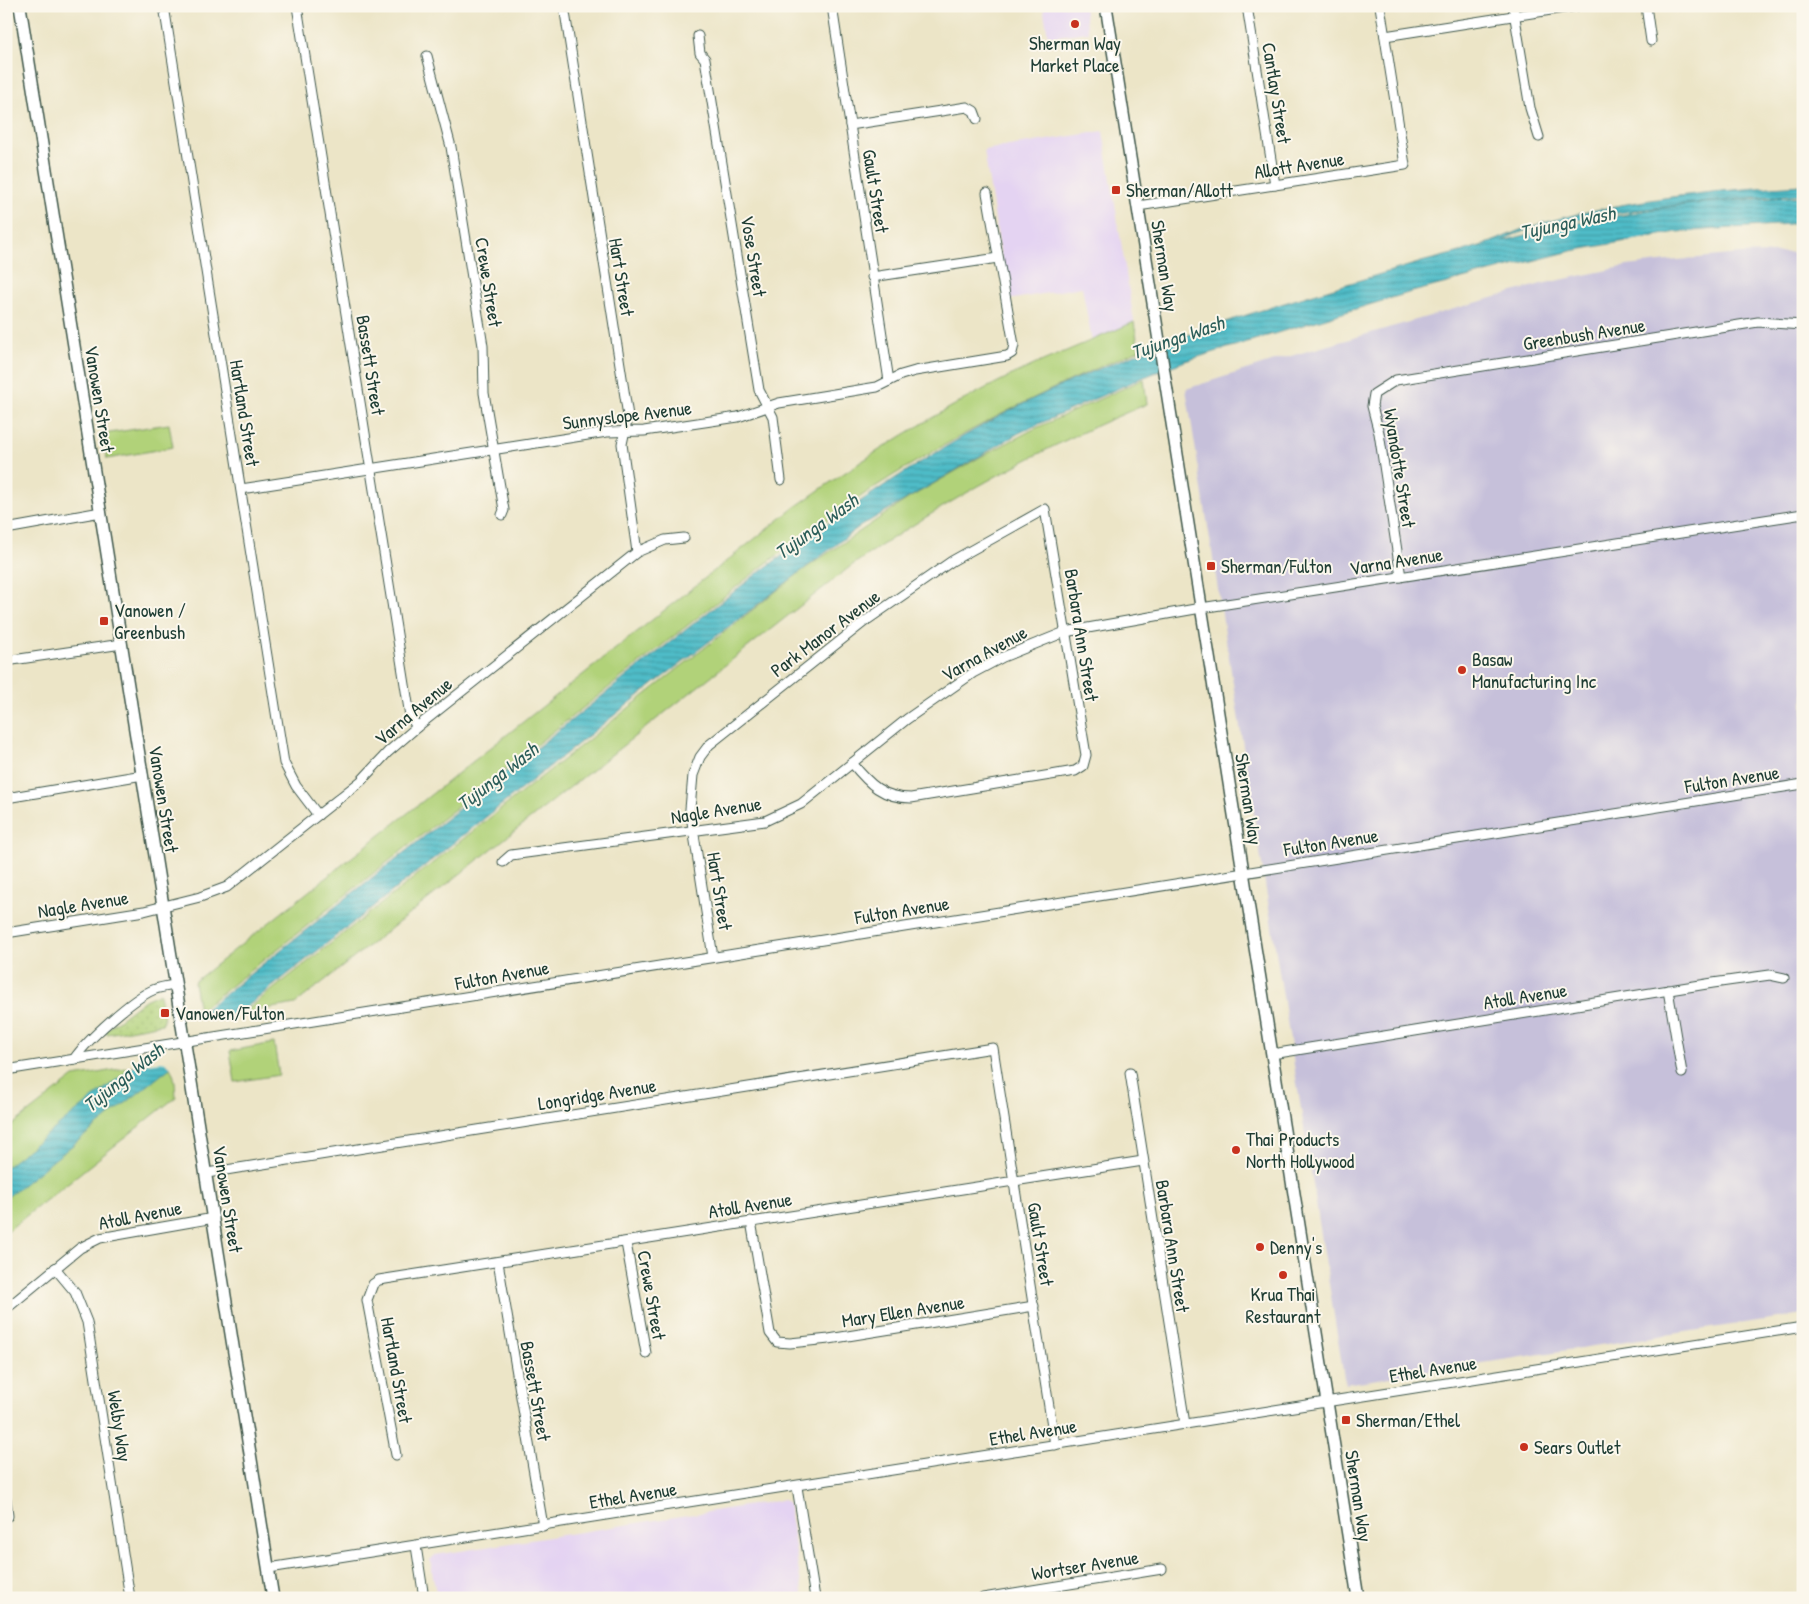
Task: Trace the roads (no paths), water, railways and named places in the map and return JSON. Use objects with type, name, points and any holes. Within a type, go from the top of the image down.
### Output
[{"type":"main road","name":"Vanowen Street","points":[[20,6],[274,1598]]},
{"type":"main road","name":"Sherman Way","points":[[1106,6],[1358,1598]]},
{"type":"street","name":"Hartland Street","points":[[164,6],[284,763],[296,786],[318,815]]},
{"type":"street","name":"Bassett Street","points":[[297,6],[410,716],[416,726]]},
{"type":"street","name":"Hart Street","points":[[564,6],[628,416],[622,444],[637,552]]},
{"type":"street","name":"Gault Street","points":[[832,6],[889,381]]},
{"type":"street","name":"Cantlay Street","points":[[1248,6],[1275,185]]},
{"type":"street","points":[[1380,6],[1385,36],[1514,11],[1577,6]]},
{"type":"street","points":[[1646,6],[1651,41]]},
{"type":"street","points":[[1514,11],[1530,108],[1539,137]]},
{"type":"street","name":"Vose Street","points":[[698,36],[700,53],[705,59],[759,390],[773,417],[781,480]]},
{"type":"street","name":"Allott Avenue","points":[[1138,206],[1405,165],[1385,36]]},
{"type":"street","name":"Crewe Street","points":[[427,56],[451,147],[483,346],[484,393],[504,510],[502,515]]},
{"type":"street","points":[[850,125],[971,108],[977,119]]},
{"type":"street","points":[[872,277],[998,258],[987,193]]},
{"type":"street","name":"Sunnyslope Avenue","points":[[241,489],[607,432],[644,431],[738,417],[768,406],[873,388],[915,372],[1007,356],[1012,354],[1014,345],[998,258]]},
{"type":"street","name":"Greenbush Avenue","points":[[1374,394],[1396,380],[1758,322],[1803,325]]},
{"type":"street","name":"Wyandotte Street","points":[[1374,394],[1372,406],[1379,434],[1401,577]]},
{"type":"street","name":"Barbara Ann Street","points":[[852,763],[873,787],[887,795],[898,798],[911,798],[1075,771],[1083,766],[1086,755],[1045,509]]},
{"type":"street","name":"Park Manor Avenue","points":[[694,831],[690,789],[700,758],[709,745],[864,622],[952,561],[1045,509]]},
{"type":"street","points":[[6,528],[101,512]]},
{"type":"street","name":"Varna Avenue","points":[[852,763],[907,719],[972,674],[1003,657],[1066,632],[1201,608],[1803,514]]},
{"type":"street","name":"Varna Avenue","points":[[164,906],[200,897],[227,887],[361,781],[416,726],[637,552],[665,540],[684,538]]},
{"type":"street","points":[[6,661],[122,644]]},
{"type":"street","name":"Nagle Avenue","points":[[503,862],[511,855],[765,821],[801,804],[852,763]]},
{"type":"street","points":[[6,798],[143,776]]},
{"type":"street","name":"Fulton Avenue","points":[[6,1070],[215,1036],[380,1012],[1243,872],[1803,784]]},
{"type":"street","name":"Hart Street","points":[[694,831],[713,957]]},
{"type":"street","name":"Nagle Avenue","points":[[6,933],[164,906]]},
{"type":"street","name":"Atoll Avenue","points":[[1272,1054],[1668,990],[1770,975],[1784,978]]},
{"type":"street","points":[[74,1059],[94,1036],[145,995],[157,989],[176,985]]},
{"type":"street","points":[[1668,990],[1682,1073]]},
{"type":"street","name":"Gault Street","points":[[992,1048],[1055,1445]]},
{"type":"street","name":"Longridge Avenue","points":[[207,1173],[992,1048]]},
{"type":"street","name":"Barbara Ann Street","points":[[1130,1073],[1185,1424]]},
{"type":"street","name":"Atoll Avenue","points":[[368,1291],[373,1284],[380,1280],[1143,1161]]},
{"type":"street","name":"Atoll Avenue","points":[[6,1309],[80,1248],[100,1238],[214,1218]]},
{"type":"street","name":"Mary Ellen Avenue","points":[[751,1221],[770,1333],[776,1342],[790,1344],[829,1339],[1034,1306]]},
{"type":"street","name":"Crewe Street","points":[[626,1243],[646,1353]]},
{"type":"street","name":"Bassett Street","points":[[498,1262],[542,1526]]},
{"type":"street","name":"Welby Way","points":[[55,1268],[75,1292],[87,1322],[130,1596]]},
{"type":"street","name":"Hartland Street","points":[[368,1291],[368,1305],[396,1455]]},
{"type":"street","name":"Ethel Avenue","points":[[269,1568],[797,1487],[1803,1327]]},
{"type":"street","points":[[797,1487],[815,1598]]},
{"type":"street","points":[[6,1499],[7,1517]]},
{"type":"street","points":[[416,1546],[424,1598]]},
{"type":"street","name":"Wortser Avenue","points":[[983,1598],[1162,1569]]},
{"type":"street","points":[[120,1598],[130,1596]]},
{"type":"water","name":"Tujunga Wash","points":[[1803,185],[1803,194],[1716,201],[1658,207],[1526,230],[1502,241],[1562,226],[1660,208],[1711,202],[1803,196],[1803,223],[1677,232],[1571,251],[1408,293],[1185,361],[1139,379],[1019,433],[859,527],[655,683],[6,1198],[6,1167],[755,575],[893,480],[1002,415],[1086,375],[1181,337],[1327,290],[1478,247],[1527,228],[1599,209],[1633,203],[1701,193]]},
{"type":"place","name":"Sherman Way Market Place","points":[[1075,24]]},
{"type":"place","name":"Sherman/Allott","points":[[1116,190]]},
{"type":"place","name":"Sherman/Fulton","points":[[1211,566]]},
{"type":"place","name":"Vanowen / Greenbush","points":[[104,621]]},
{"type":"place","name":"Basaw Manufacturing Inc","points":[[1462,670]]},
{"type":"place","name":"Vanowen/Fulton","points":[[165,1013]]},
{"type":"place","name":"Thai Products North Hollywood","points":[[1236,1150]]},
{"type":"place","name":"Denny's","points":[[1260,1247]]},
{"type":"place","name":"Krua Thai Restaurant","points":[[1283,1275]]},
{"type":"place","name":"Sherman/Ethel","points":[[1346,1420]]},
{"type":"place","name":"Sears Outlet","points":[[1524,1447]]}]
